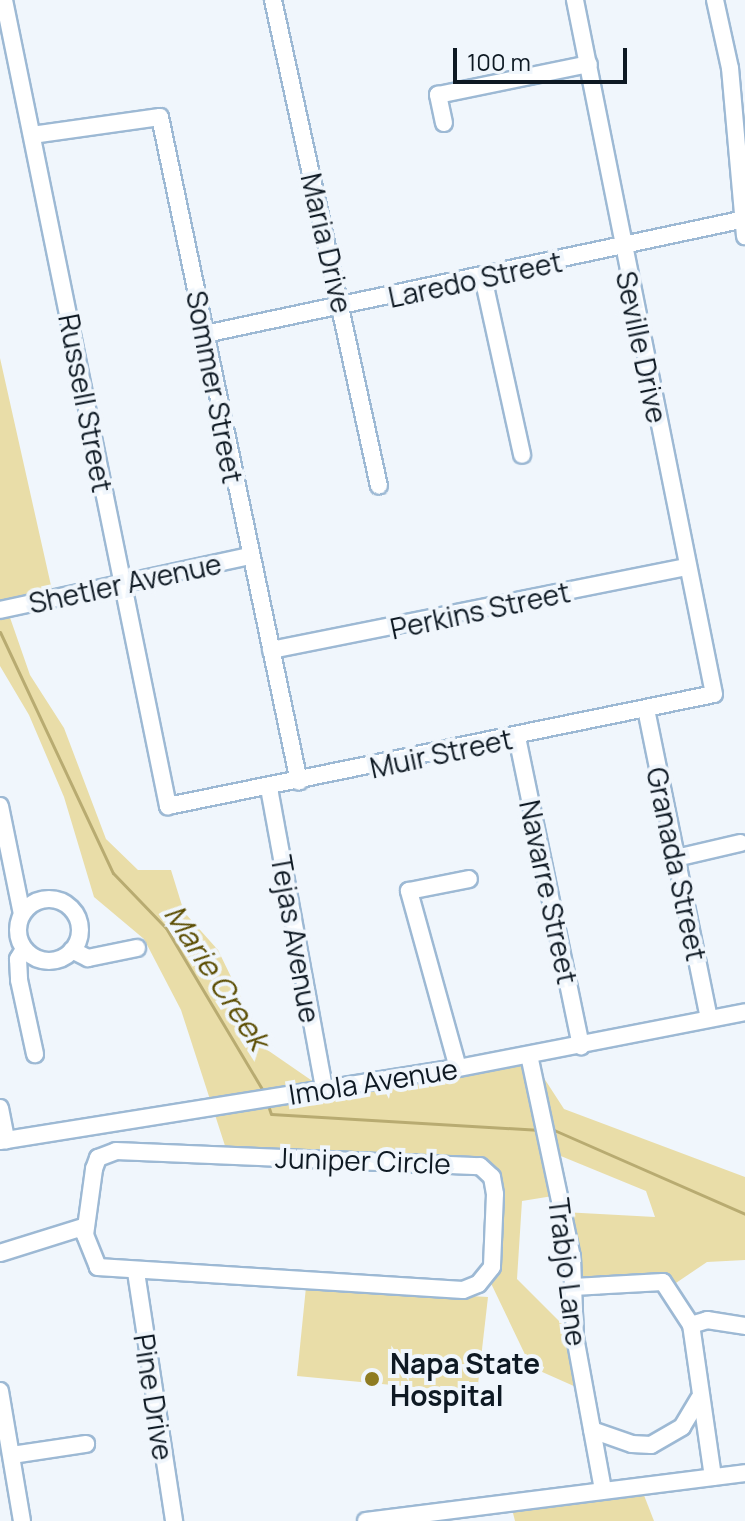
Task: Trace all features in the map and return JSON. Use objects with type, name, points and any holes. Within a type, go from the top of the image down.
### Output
[{"type":"street","name":"Russell Street","points":[[4,0],[168,806]]},
{"type":"street","name":"Maria Drive","points":[[273,0],[379,486]]},
{"type":"street","name":"Seville Drive","points":[[575,0],[621,247],[714,694]]},
{"type":"street","points":[[715,0],[737,66],[744,225]]},
{"type":"street","points":[[444,123],[438,95],[589,64]]},
{"type":"street","name":"Sommer Street","points":[[32,135],[160,117],[249,556],[299,782]]},
{"type":"street","name":"Laredo Street","points":[[205,334],[342,308],[621,247],[744,225]]},
{"type":"street","points":[[483,277],[522,455]]},
{"type":"street","name":"Shetler Avenue","points":[[0,610],[249,556]]},
{"type":"street","name":"Perkins Street","points":[[271,650],[688,567]]},
{"type":"street","name":"Muir Street","points":[[168,806],[299,782],[714,694]]},
{"type":"street","name":"Granada Street","points":[[646,709],[709,1019]]},
{"type":"street","name":"Navarre Street","points":[[517,737],[581,1046]]},
{"type":"street","name":"Tejas Avenue","points":[[269,788],[324,1089]]},
{"type":"street","points":[[0,806],[21,906],[18,934],[24,949],[44,961],[72,950],[80,932],[67,905],[38,901],[21,906]]},
{"type":"street","points":[[676,858],[740,843]]},
{"type":"street","points":[[458,1068],[409,891],[469,879]]},
{"type":"street","points":[[72,950],[88,958],[137,948]]},
{"type":"street","points":[[24,949],[18,959],[19,980],[35,1054]]},
{"type":"street","name":"Imola Avenue","points":[[3,1140],[458,1068],[745,1012]]},
{"type":"street","name":"Trabjo Lane","points":[[529,1055],[569,1242],[575,1337],[603,1490]]},
{"type":"street","points":[[0,1108],[3,1140]]},
{"type":"street","name":"Juniper Circle","points":[[116,1151],[460,1164],[480,1166],[492,1177],[492,1267],[478,1284],[463,1290],[136,1272],[98,1267],[86,1226],[98,1158],[116,1151]]},
{"type":"street","points":[[0,1253],[86,1226]]},
{"type":"street","name":"Pine Drive","points":[[136,1272],[174,1521]]},
{"type":"street","points":[[573,1287],[663,1282],[691,1325],[699,1399],[713,1477]]},
{"type":"street","points":[[691,1325],[707,1320],[745,1326]]},
{"type":"street","points":[[0,1391],[22,1521]]},
{"type":"street","points":[[592,1430],[632,1444],[651,1445],[682,1427],[699,1399]]},
{"type":"street","points":[[12,1455],[86,1444]]},
{"type":"street","points":[[366,1521],[745,1473]]},
{"type":"shaded area","points":[[0,358],[54,599],[7,609],[30,675],[64,728],[106,839],[138,870],[171,870],[184,912],[218,950],[266,1049],[324,1089],[529,1055],[564,1109],[745,1177],[745,1260],[707,1262],[670,1287],[573,1287],[563,1212],[655,1217],[646,1191],[551,1152],[559,1195],[522,1201],[517,1279],[575,1337],[585,1391],[531,1367],[487,1275],[495,1194],[480,1166],[228,1155],[181,1010],[144,939],[94,897],[64,797],[29,715],[0,666]]},
{"type":"shaded area","points":[[306,1287],[488,1297],[477,1393],[297,1376]]},
{"type":"shaded area","points":[[640,1485],[654,1521],[515,1521],[510,1501]]},
{"type":"waterway","name":"Marie Creek","points":[[0,632],[113,873],[166,928],[265,1094]]},
{"type":"waterway","name":"Marie Creek","points":[[268,1105],[271,1114],[537,1130]]},
{"type":"waterway","name":"Marie Creek","points":[[554,1130],[745,1214]]},
{"type":"place","name":"Napa State Hospital","points":[[372,1379]]}]
